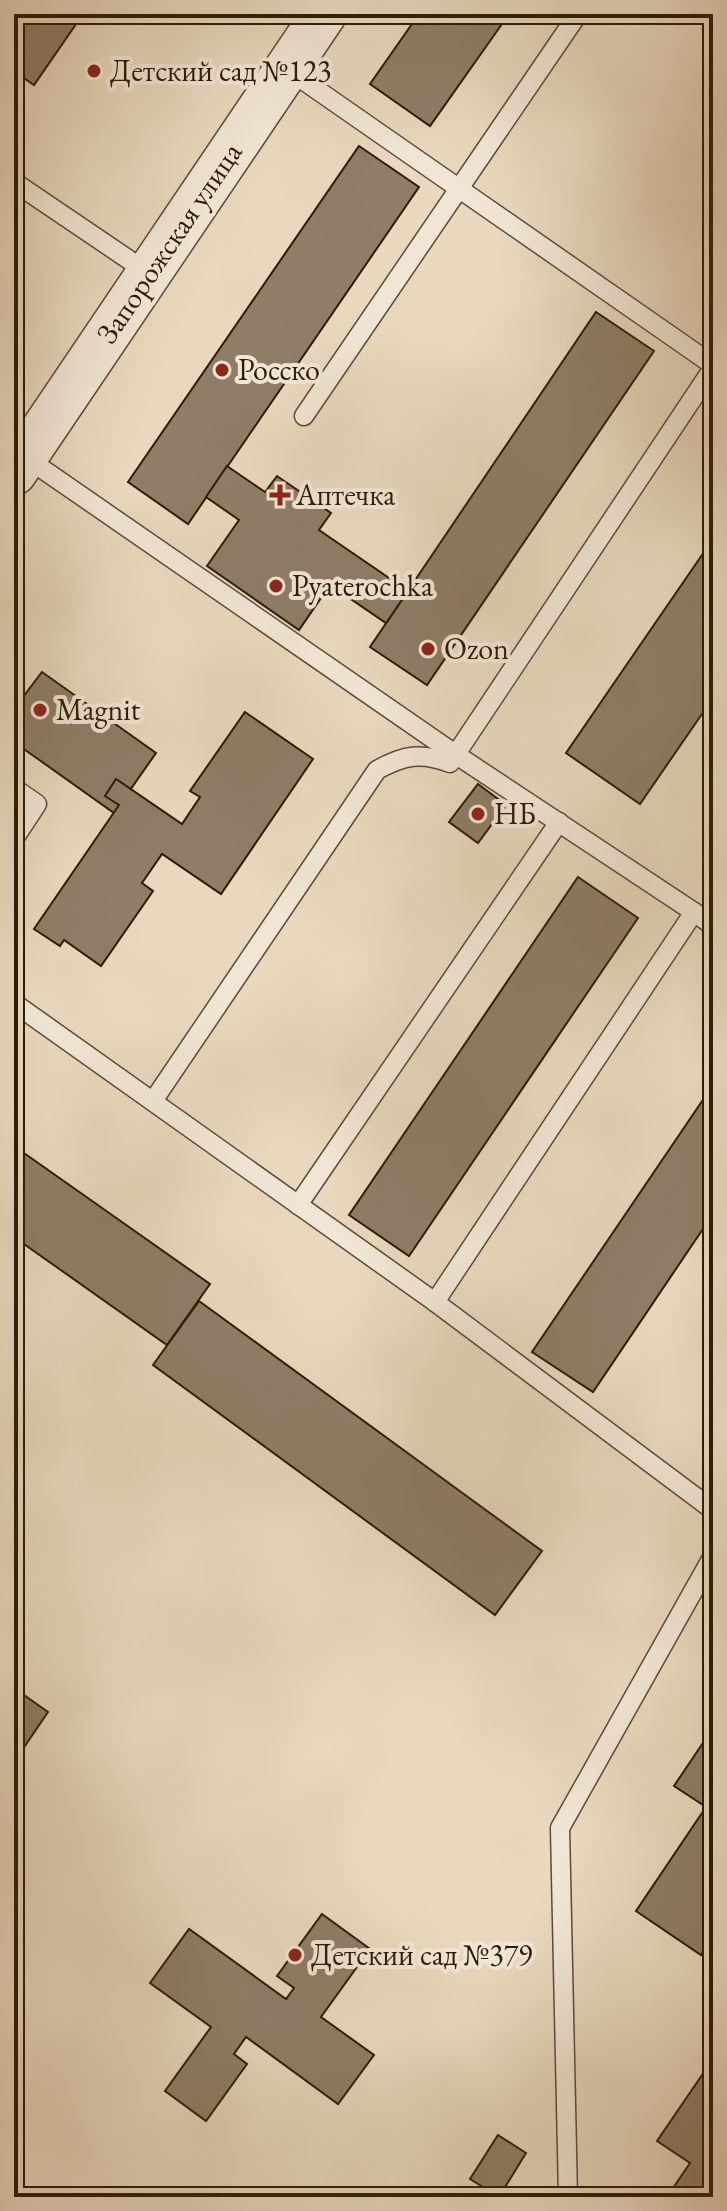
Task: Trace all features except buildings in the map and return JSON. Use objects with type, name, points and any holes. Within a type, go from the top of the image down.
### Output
[{"type":"street","name":"Запорожская улица","points":[[19,465],[324,14]]},
{"type":"lane","points":[[304,416],[578,14]]},
{"type":"lane","points":[[153,1101],[377,770],[415,755],[450,763],[713,366],[287,69]]},
{"type":"lane","points":[[14,182],[150,274]]},
{"type":"lane","points":[[19,465],[713,926]]},
{"type":"lane","points":[[14,788],[37,804],[14,839]]},
{"type":"lane","points":[[298,1205],[559,822]]},
{"type":"lane","points":[[435,1302],[694,912]]},
{"type":"lane","points":[[14,1003],[435,1302],[713,1507]]},
{"type":"lane","points":[[568,2197],[560,1828],[713,1556]]},
{"type":"place","name":"Детский сад №123","points":[[94,71]]},
{"type":"place","name":"Росско","points":[[222,370]]},
{"type":"place","name":"Аптечка","points":[[280,495]]},
{"type":"place","name":"Pyaterochka","points":[[276,586]]},
{"type":"place","name":"Ozon","points":[[428,649]]},
{"type":"place","name":"Magnit","points":[[40,710]]},
{"type":"place","name":"НБ","points":[[478,814]]},
{"type":"place","name":"Детский сад №379","points":[[295,1955]]}]
